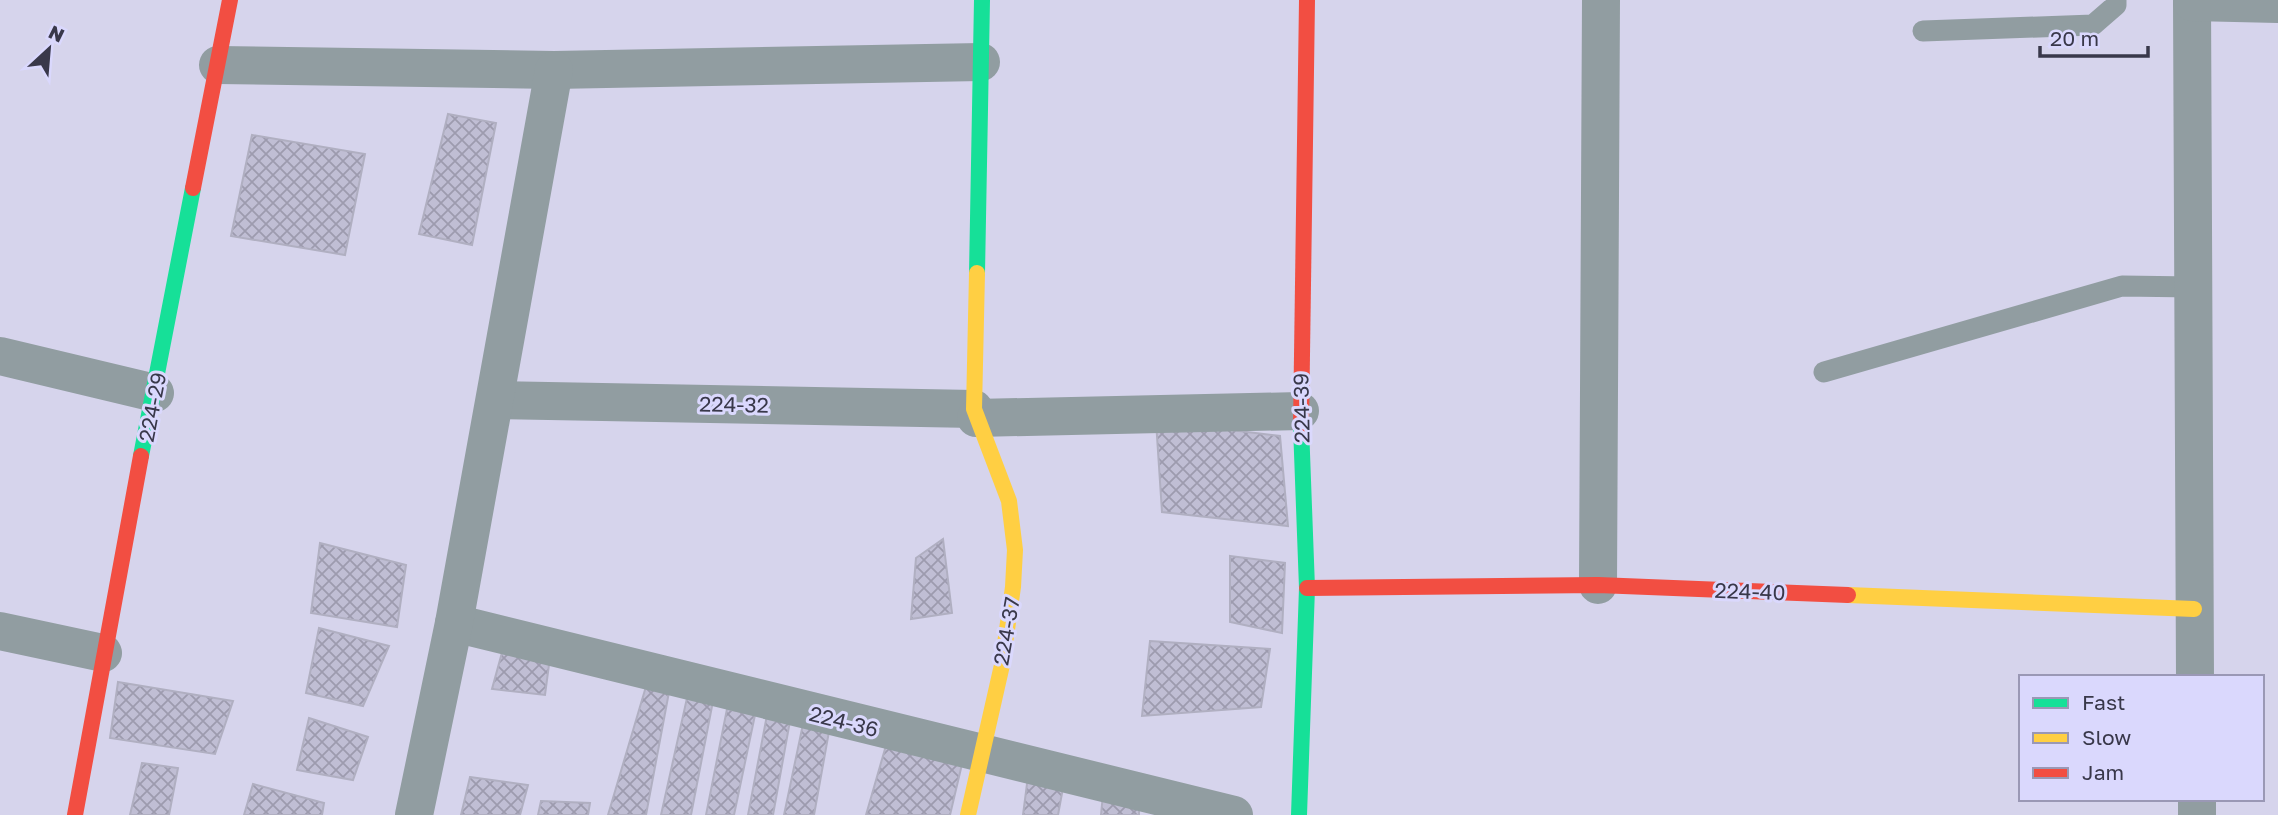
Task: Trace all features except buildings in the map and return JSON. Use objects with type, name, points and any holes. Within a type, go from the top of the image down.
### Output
[{"type":"street","name":"224-29","points":[[75,815],[103,653],[230,0]]},
{"type":"street","points":[[975,414],[982,0]]},
{"type":"street","name":"224-39","points":[[1299,815],[1307,588],[1300,411],[1307,0]]},
{"type":"street","points":[[1598,585],[1601,0]]},
{"type":"street","points":[[2195,675],[2192,1],[2278,4]]},
{"type":"street","points":[[218,65],[554,70],[981,62]]},
{"type":"street","points":[[414,815],[454,623],[554,70]]},
{"type":"street","points":[[0,356],[155,393]]},
{"type":"street","name":"224-32","points":[[495,400],[975,414],[1300,411]]},
{"type":"street","name":"224-37","points":[[968,815],[1014,601],[1012,515],[998,465],[975,414]]},
{"type":"street","name":"224-40","points":[[1307,588],[1598,585],[2194,609]]},
{"type":"street","name":"224-36","points":[[454,623],[1234,815]]},
{"type":"street","points":[[0,631],[103,653]]},
{"type":"lane","points":[[1923,31],[2093,26],[2116,5],[2116,0]]},
{"type":"lane","points":[[1824,372],[2122,286],[2194,287]]},
{"type":"traffic: fast","points":[[977,273],[982,0]]},
{"type":"traffic: fast","points":[[141,456],[193,188]]},
{"type":"traffic: fast","points":[[1299,815],[1307,588],[1301,426]]},
{"type":"traffic: slow","points":[[968,815],[1002,665],[1013,587],[1015,550],[1009,501],[974,409],[977,273]]},
{"type":"traffic: slow","points":[[1848,595],[2194,609]]},
{"type":"traffic: jam","points":[[193,188],[230,0]]},
{"type":"traffic: jam","points":[[1301,426],[1307,0]]},
{"type":"traffic: jam","points":[[75,815],[141,456]]},
{"type":"traffic: jam","points":[[1307,588],[1598,585],[1848,595]]}]
